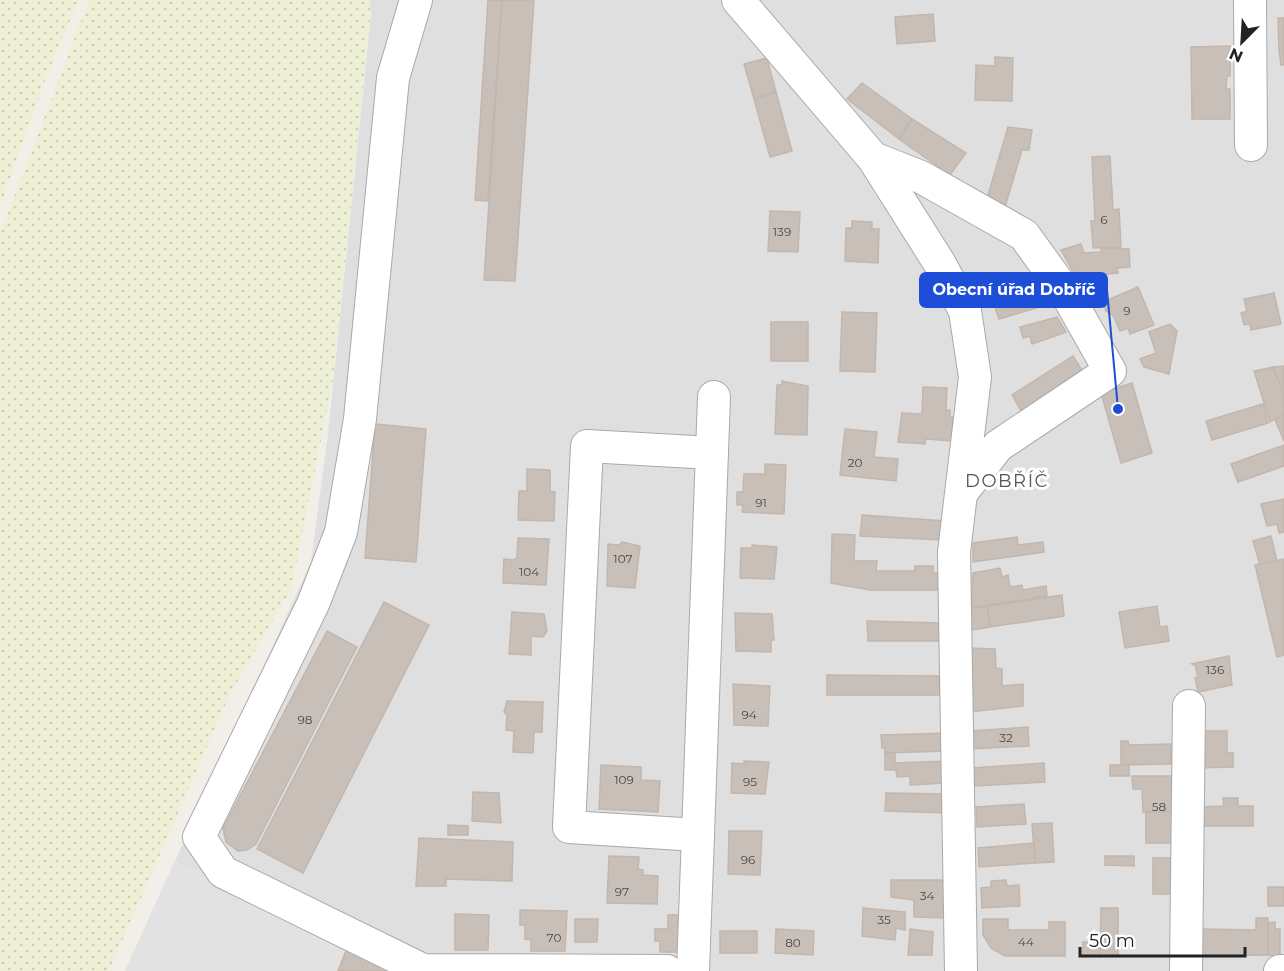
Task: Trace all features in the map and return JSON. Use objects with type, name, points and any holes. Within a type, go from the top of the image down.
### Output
[{"type":"street","points":[[416,0],[393,78],[360,419],[341,532],[313,604],[199,837],[223,872],[423,970],[667,971]]},
{"type":"street","points":[[738,0],[873,158],[940,264],[964,312],[975,377],[954,552],[961,971]]},
{"type":"street","points":[[1250,0],[1251,145]]},
{"type":"street","points":[[873,158],[921,177],[1024,235],[1066,293],[1110,371],[998,446],[963,491]]},
{"type":"street","points":[[693,971],[714,397]]},
{"type":"street","points":[[698,835],[569,827],[587,446],[712,453]]},
{"type":"street","points":[[1186,971],[1189,706]]},
{"type":"shaded area","points":[[369,0],[1284,0],[1284,971],[125,971],[311,562],[328,434],[371,14]]},
{"type":"shaded area","points":[[175,861],[395,962],[391,971],[125,971]]},
{"type":"green space","points":[[0,0],[79,0],[50,67],[0,207]]},
{"type":"green space","points":[[89,0],[369,0],[371,7],[333,380],[291,589],[230,694],[109,971],[0,971],[0,234]]},
{"type":"building","points":[[488,0],[502,0],[488,201],[475,200]]},
{"type":"building","points":[[502,0],[534,0],[515,281],[484,280]]},
{"type":"building","points":[[933,14],[935,41],[897,44],[895,17]]},
{"type":"building","points":[[1278,18],[1284,18],[1284,65],[1281,65],[1279,51]]},
{"type":"building","points":[[1230,46],[1230,76],[1227,76],[1226,89],[1230,89],[1230,119],[1192,119],[1191,47]]},
{"type":"building","points":[[995,57],[1013,58],[1012,101],[975,100],[976,65],[995,66]]},
{"type":"building","points":[[767,58],[776,92],[754,99],[744,64]]},
{"type":"building","points":[[862,83],[912,119],[899,139],[847,99]]},
{"type":"building","points":[[776,92],[792,151],[770,157],[754,99]]},
{"type":"building","points":[[912,119],[966,153],[950,175],[899,139]]},
{"type":"building","points":[[1008,127],[1032,130],[1029,150],[1022,150],[1005,207],[986,202]]},
{"type":"building","points":[[1110,156],[1113,210],[1119,209],[1121,247],[1093,248],[1091,221],[1095,221],[1092,157]]},
{"type":"building","points":[[770,211],[800,212],[798,252],[768,251]]},
{"type":"building","points":[[852,221],[872,222],[872,229],[879,229],[878,263],[845,261],[846,228],[852,228]]},
{"type":"building","points":[[1081,244],[1084,253],[1101,252],[1101,248],[1129,249],[1130,267],[1117,268],[1118,273],[1076,277],[1061,250]]},
{"type":"building","points":[[1034,278],[1050,304],[999,319],[989,290]]},
{"type":"building","points":[[1138,287],[1154,325],[1130,334],[1128,328],[1120,331],[1113,315],[1106,311],[1104,306],[1107,300]]},
{"type":"building","points":[[1274,293],[1281,324],[1251,330],[1250,324],[1244,325],[1241,313],[1247,311],[1244,299]]},
{"type":"building","points":[[842,312],[877,313],[875,372],[840,371]]},
{"type":"building","points":[[1057,317],[1066,332],[1032,344],[1030,336],[1023,338],[1020,327]]},
{"type":"building","points":[[771,322],[808,322],[808,361],[771,361]]},
{"type":"building","points":[[1170,324],[1177,331],[1169,374],[1144,367],[1140,359],[1156,353],[1149,332]]},
{"type":"building","points":[[1073,356],[1085,375],[1023,414],[1012,395]]},
{"type":"building","points":[[1284,366],[1284,395],[1273,367]]},
{"type":"building","points":[[1273,367],[1284,395],[1284,414],[1270,422],[1254,371]]},
{"type":"building","points":[[782,381],[808,386],[807,435],[775,434],[777,385],[782,385]]},
{"type":"building","points":[[1132,383],[1152,453],[1121,463],[1101,393]]},
{"type":"building","points":[[923,387],[947,388],[946,410],[950,410],[950,417],[953,417],[952,441],[926,439],[925,444],[898,442],[902,413],[922,414]]},
{"type":"building","points":[[1263,404],[1268,423],[1212,440],[1206,421]]},
{"type":"building","points":[[1284,414],[1284,441],[1275,420]]},
{"type":"building","points":[[375,424],[426,429],[416,562],[365,558]]},
{"type":"building","points":[[845,429],[877,432],[874,457],[898,459],[896,481],[840,475]]},
{"type":"building","points":[[1284,445],[1284,466],[1238,482],[1231,464]]},
{"type":"building","points":[[765,464],[786,465],[784,514],[742,512],[743,505],[737,505],[737,492],[743,492],[744,474],[765,474]]},
{"type":"building","points":[[527,469],[550,470],[550,491],[555,492],[554,521],[518,520],[519,491],[527,491]]},
{"type":"building","points":[[1284,499],[1284,532],[1279,533],[1277,524],[1267,526],[1261,504]]},
{"type":"building","points":[[862,515],[945,521],[944,540],[860,536]]},
{"type":"building","points":[[832,534],[855,535],[854,561],[877,561],[876,571],[915,571],[915,566],[933,566],[933,573],[945,573],[947,590],[870,590],[831,583]]},
{"type":"building","points":[[1271,536],[1277,561],[1260,565],[1253,541]]},
{"type":"building","points":[[1017,537],[1018,545],[1043,542],[1044,552],[973,562],[973,543]]},
{"type":"building","points":[[518,538],[549,539],[546,585],[503,583],[504,559],[514,560],[517,557]]},
{"type":"building","points":[[622,542],[640,546],[635,588],[607,586],[608,544],[619,545]]},
{"type":"building","points":[[752,545],[777,547],[774,579],[740,578],[741,548],[752,548]]},
{"type":"building","points":[[1284,559],[1284,655],[1277,657],[1255,565]]},
{"type":"building","points":[[1000,568],[1002,577],[1008,575],[1010,587],[1022,585],[1023,590],[1046,586],[1047,596],[971,608],[973,573]]},
{"type":"building","points":[[1062,595],[1064,616],[990,627],[987,606]]},
{"type":"building","points":[[384,602],[429,625],[303,873],[257,849]]},
{"type":"building","points":[[987,606],[990,627],[970,630],[971,608]]},
{"type":"building","points":[[1157,606],[1160,627],[1167,626],[1169,641],[1125,648],[1119,612]]},
{"type":"building","points":[[512,612],[544,614],[547,631],[543,637],[531,636],[531,655],[509,654]]},
{"type":"building","points":[[735,613],[772,614],[774,640],[771,640],[771,652],[736,651]]},
{"type":"building","points":[[867,621],[939,623],[940,641],[868,641]]},
{"type":"building","points":[[327,631],[357,647],[256,844],[247,850],[238,851],[226,842],[223,828]]},
{"type":"building","points":[[969,648],[995,649],[996,668],[1002,669],[1002,686],[1023,684],[1023,706],[970,712]]},
{"type":"building","points":[[1229,656],[1232,685],[1198,692],[1195,678],[1198,677],[1195,665],[1192,664]]},
{"type":"building","points":[[827,675],[939,676],[940,695],[827,695]]},
{"type":"building","points":[[733,684],[770,686],[768,726],[734,725]]},
{"type":"building","points":[[507,701],[543,702],[542,732],[534,732],[533,753],[513,752],[514,731],[506,730],[507,715],[504,712]]},
{"type":"building","points":[[1028,727],[1029,746],[972,749],[971,731]]},
{"type":"building","points":[[1197,731],[1227,731],[1227,753],[1233,753],[1233,767],[1197,768]]},
{"type":"building","points":[[947,733],[946,751],[885,753],[885,748],[882,748],[881,735]]},
{"type":"building","points":[[1121,741],[1128,741],[1129,745],[1171,744],[1171,764],[1121,765]]},
{"type":"building","points":[[885,753],[895,753],[895,763],[946,761],[946,783],[910,785],[910,776],[897,777],[896,770],[885,770]]},
{"type":"building","points":[[744,761],[769,762],[765,794],[731,793],[732,763],[744,764]]},
{"type":"building","points":[[1044,763],[1045,782],[975,786],[973,768]]},
{"type":"building","points":[[601,765],[641,767],[641,780],[660,781],[658,812],[599,809]]},
{"type":"building","points":[[1110,765],[1129,765],[1129,776],[1110,776]]},
{"type":"building","points":[[1132,776],[1172,776],[1172,812],[1143,812],[1142,789],[1133,789]]},
{"type":"building","points":[[473,792],[499,793],[501,823],[472,821]]},
{"type":"building","points":[[886,793],[946,794],[947,813],[885,811]]},
{"type":"building","points":[[1223,798],[1238,798],[1238,806],[1253,806],[1253,826],[1198,826],[1198,807],[1224,806]]},
{"type":"building","points":[[1024,804],[1026,824],[977,827],[976,807]]},
{"type":"building","points":[[1146,812],[1172,812],[1172,843],[1146,843]]},
{"type":"building","points":[[1052,823],[1054,862],[1035,863],[1032,824]]},
{"type":"building","points":[[448,825],[468,826],[468,835],[448,835]]},
{"type":"building","points":[[729,831],[762,831],[760,875],[728,874]]},
{"type":"building","points":[[419,838],[513,842],[512,881],[446,879],[446,886],[416,886]]},
{"type":"building","points":[[1034,843],[1035,863],[979,867],[978,848]]},
{"type":"building","points":[[609,856],[639,857],[638,869],[643,870],[643,875],[658,876],[657,904],[607,903]]},
{"type":"building","points":[[1105,856],[1134,856],[1134,866],[1105,865]]},
{"type":"building","points":[[1153,858],[1172,858],[1172,894],[1153,894]]},
{"type":"building","points":[[891,880],[943,880],[946,918],[914,917],[914,900],[891,897]]},
{"type":"building","points":[[1006,880],[1007,886],[1019,885],[1020,906],[982,908],[981,888],[991,887],[991,881]]},
{"type":"building","points":[[1268,887],[1284,887],[1284,906],[1268,906]]},
{"type":"building","points":[[863,908],[905,912],[905,930],[896,928],[895,940],[862,936]]},
{"type":"building","points":[[1101,908],[1118,908],[1118,956],[1100,956]]},
{"type":"building","points":[[520,910],[567,911],[565,951],[531,951],[531,940],[525,939],[525,925],[520,925]]},
{"type":"building","points":[[455,914],[489,915],[488,950],[455,950]]},
{"type":"building","points":[[668,915],[682,915],[681,952],[660,952],[660,941],[655,941],[655,929],[668,929]]},
{"type":"building","points":[[1256,918],[1268,918],[1268,955],[1199,956],[1199,929],[1256,930]]},
{"type":"building","points":[[575,919],[598,919],[597,942],[575,942]]},
{"type":"building","points":[[983,919],[1008,919],[1008,930],[1049,930],[1049,922],[1065,922],[1065,956],[1005,956],[991,948],[983,935]]},
{"type":"building","points":[[1275,922],[1275,929],[1280,929],[1280,956],[1268,955],[1268,923]]},
{"type":"building","points":[[776,929],[814,931],[813,955],[775,953]]},
{"type":"building","points":[[910,929],[933,932],[932,955],[908,955]]},
{"type":"building","points":[[720,931],[757,931],[757,953],[720,953]]},
{"type":"building","points":[[1083,942],[1100,942],[1100,956],[1083,956]]},
{"type":"building","points":[[349,943],[391,971],[338,971]]},
{"type":"place","name":"Obecní úřad Dobříč","points":[[1118,409]]},
{"type":"district","name":"DOBŘÍČ","points":[[1007,481]]}]
